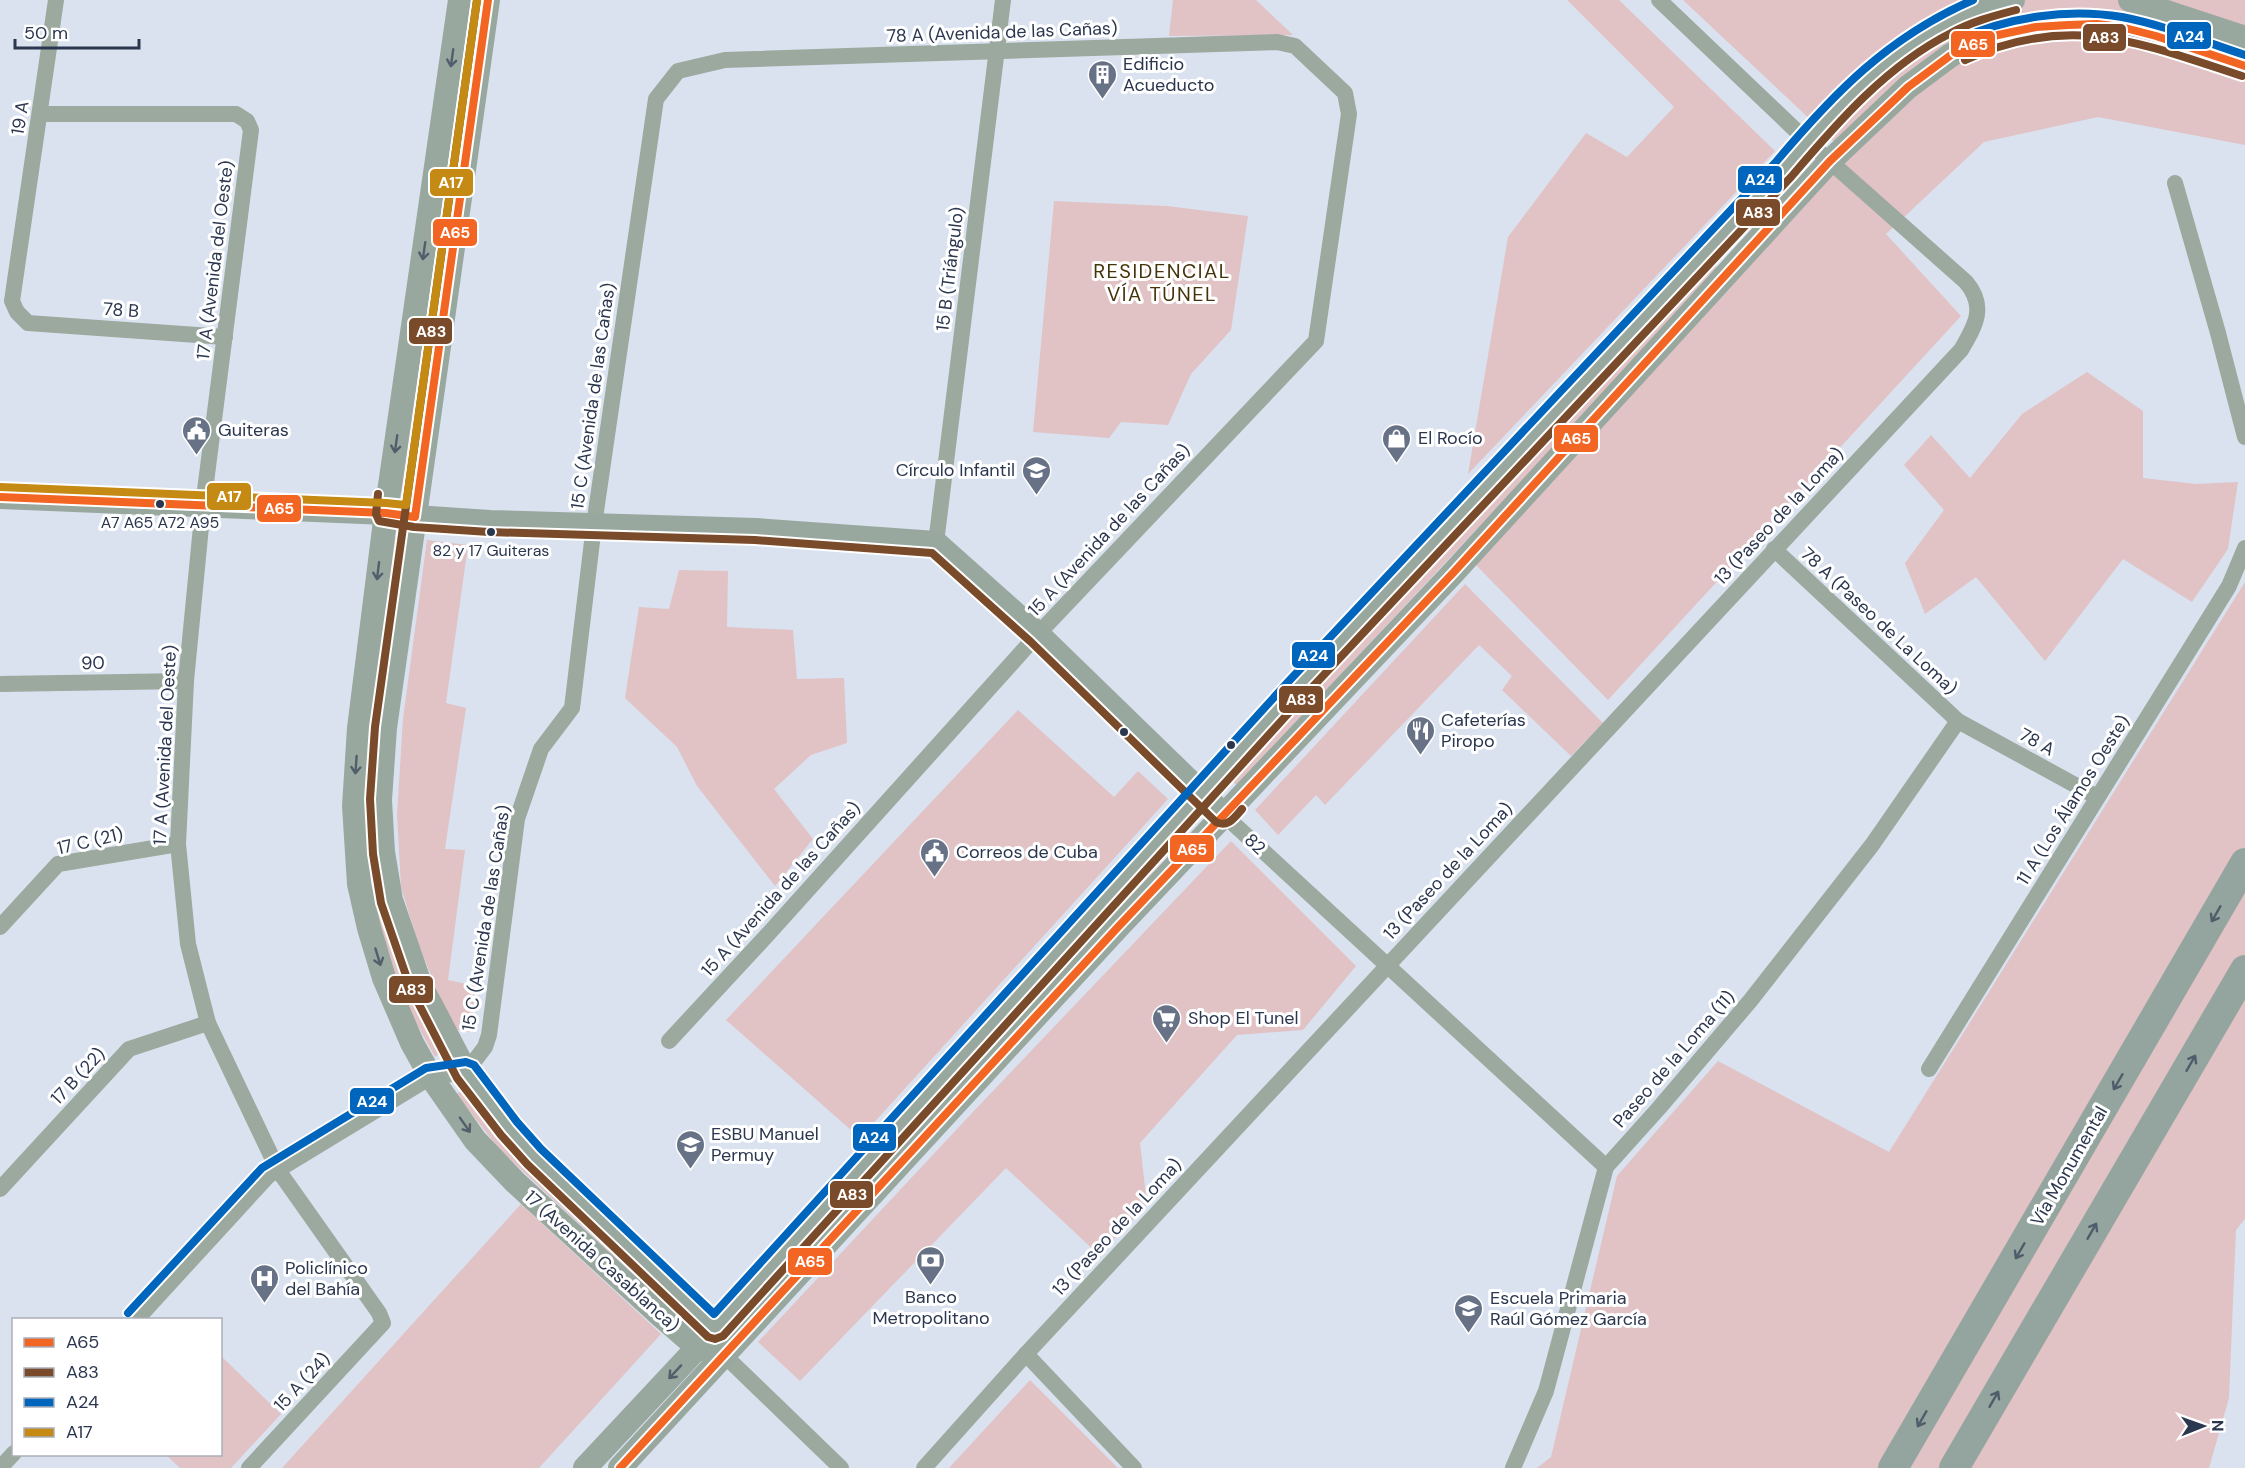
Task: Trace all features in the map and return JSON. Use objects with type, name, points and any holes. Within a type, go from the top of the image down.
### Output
[{"type":"highway","name":"Vía Monumental","points":[[1893,1468],[2245,863]]},
{"type":"highway","points":[[1954,1468],[2245,970]]},
{"type":"main road","name":"17 (Avenida Casablanca)","points":[[460,0],[386,513],[359,728],[354,806],[359,884],[384,978],[412,1042],[431,1077],[475,1140],[515,1182],[698,1348],[724,1355]]},
{"type":"main road","name":"17 (Avenida Casablanca)","points":[[488,0],[385,728],[380,800],[383,852],[391,900],[420,984],[466,1072],[509,1129],[534,1156],[715,1329],[724,1355]]},
{"type":"main road","points":[[585,1468],[698,1348],[1113,892],[1201,792],[1807,141],[1873,74],[1896,56],[1939,28],[1972,11],[2013,0]]},
{"type":"main road","points":[[2130,0],[2245,38]]},
{"type":"main road","points":[[620,1468],[1223,814],[1453,573],[1830,161],[1908,87],[1951,56],[1975,43],[1998,35],[2036,27],[2097,24],[2121,27],[2156,36],[2245,66]]},
{"type":"main road","points":[[0,497],[386,513],[415,517],[594,525],[756,530],[936,543]]},
{"type":"main road","name":"82","points":[[936,543],[1038,634],[1223,814]]},
{"type":"street","name":"19 A","points":[[17,312],[12,301],[56,0]]},
{"type":"street","name":"15 B (Triángulo)","points":[[936,543],[1003,0]]},
{"type":"street","points":[[1659,0],[1830,161]]},
{"type":"street","name":"78 A (Avenida de las Cañas)","points":[[656,99],[678,71],[725,60],[1276,42],[1295,46],[1345,93]]},
{"type":"street","name":"15 A (Avenida de las Cañas)","points":[[669,1041],[1038,634],[1316,340],[1349,114],[1345,93]]},
{"type":"street","name":"15 C (Avenida de las Cañas)","points":[[466,1072],[486,1047],[489,1035],[516,819],[541,749],[572,708],[594,525],[656,99]]},
{"type":"street","name":"17 A (Avenida del Oeste)","points":[[40,114],[236,114],[248,121],[251,130],[203,506],[186,681],[178,844],[188,944],[208,1023],[278,1170],[379,1313],[383,1323]]},
{"type":"street","name":"13 (Paseo de la Loma)","points":[[924,1468],[1026,1354],[1386,965],[1444,907],[1961,350],[1974,329],[1978,309],[1974,292],[1950,267],[1830,161]]},
{"type":"street","points":[[2175,183],[2245,437]]},
{"type":"street","name":"78 B","points":[[17,312],[28,323],[225,337]]},
{"type":"street","name":"11 A (Los Álamos Oeste)","points":[[1929,1069],[2229,586],[2245,548]]},
{"type":"street","name":"78 A (Paseo de La Loma)","points":[[1774,549],[1958,721]]},
{"type":"street","name":"90","points":[[0,684],[186,681]]},
{"type":"street","name":"78 A","points":[[1958,721],[2097,797]]},
{"type":"street","name":"Paseo de la Loma (11)","points":[[1513,1468],[1546,1391],[1606,1167],[1750,1001],[1872,845],[1958,721]]},
{"type":"street","name":"82","points":[[1223,814],[1606,1167]]},
{"type":"street","name":"17 C (21)","points":[[0,927],[58,864],[178,844]]},
{"type":"street","name":"17 B (22)","points":[[0,1189],[129,1049],[208,1023]]},
{"type":"street","points":[[138,1318],[268,1176],[431,1077],[466,1072]]},
{"type":"street","name":"15 A (24)","points":[[249,1468],[383,1323]]},
{"type":"street","points":[[1026,1354],[1134,1468]]},
{"type":"street","points":[[724,1355],[841,1468]]},
{"type":"street","points":[[0,1468],[12,1455]]},
{"type":"shaded area","points":[[471,0],[480,0],[408,493],[400,492]]},
{"type":"shaded area","points":[[1173,0],[1256,0],[1293,35],[1169,36]]},
{"type":"shaded area","points":[[1567,0],[1619,0],[1775,151],[1468,474],[1508,237],[1586,133],[1627,157],[1674,107]]},
{"type":"shaded area","points":[[1683,0],[2245,0],[2245,145],[2098,117],[1984,142],[1886,234],[1961,316],[1608,700],[1476,565],[1845,152]]},
{"type":"shaded area","points":[[1789,179],[1792,183],[1718,262],[1712,278],[1237,785],[1233,782],[1303,706],[1323,672]]},
{"type":"shaded area","points":[[1054,201],[1167,206],[1248,216],[1231,330],[1191,374],[1168,425],[1121,422],[1109,438],[1033,432]]},
{"type":"shaded area","points":[[2087,372],[2143,411],[2143,478],[2196,484],[2238,482],[2228,549],[2192,602],[2123,559],[2045,661],[1976,577],[1925,614],[1905,563],[1944,510],[1904,465],[1931,435],[1970,478],[2022,414]]},
{"type":"shaded area","points":[[394,537],[403,538],[386,668],[388,925],[408,990],[440,1053],[435,1057],[400,994],[380,929],[368,867],[364,800],[366,751]]},
{"type":"shaded area","points":[[427,540],[468,545],[446,703],[466,708],[445,849],[465,850],[448,980],[477,986],[470,1032],[453,1029],[419,946],[401,887],[397,814],[403,719]]},
{"type":"shaded area","points":[[679,570],[728,571],[727,627],[793,630],[797,679],[844,678],[847,743],[811,755],[774,789],[813,839],[775,886],[697,786],[677,747],[625,698],[639,607],[669,609]]},
{"type":"shaded area","points":[[2245,582],[2245,1219],[2236,1230],[2229,1398],[2209,1468],[1537,1468],[1551,1457],[1617,1176],[1718,1061],[1889,1152]]},
{"type":"shaded area","points":[[1465,584],[1603,723],[1571,756],[1502,690],[1512,676],[1479,645],[1325,805],[1316,795],[1278,835],[1255,810]]},
{"type":"shaded area","points":[[1018,710],[1114,797],[1138,771],[1168,799],[860,1138],[726,1020]]},
{"type":"shaded area","points":[[1198,815],[1201,816],[1117,914],[816,1237],[821,1226],[1068,961]]},
{"type":"shaded area","points":[[1231,841],[1356,966],[1303,1030],[1237,1035],[1140,1143],[1147,1205],[1099,1255],[1006,1168],[800,1381],[758,1342]]},
{"type":"shaded area","points":[[463,1090],[511,1149],[669,1296],[664,1303],[500,1150],[456,1094]]},
{"type":"shaded area","points":[[521,1204],[661,1334],[539,1468],[282,1468]]},
{"type":"shaded area","points":[[222,1357],[281,1414],[231,1468],[180,1468],[167,1456],[222,1456]]},
{"type":"shaded area","points":[[1030,1380],[1118,1468],[949,1468]]},
{"type":"transit line","name":"A83","points":[[477,0],[375,727],[370,799],[373,854],[381,903],[410,987],[457,1078],[501,1135],[527,1164],[708,1337],[715,1339],[723,1336],[1304,696],[1791,177],[1845,116],[1884,79],[1927,46],[1966,26],[2016,10]]},
{"type":"transit line","name":"A17","points":[[0,487],[406,505],[477,0]]},
{"type":"transit line","name":"A65","points":[[0,497],[386,513],[415,517],[488,0]]},
{"type":"transit line","name":"A24","points":[[128,1313],[262,1168],[426,1068],[466,1062],[474,1065],[517,1122],[541,1149],[714,1314],[1288,682],[1841,90],[1889,49],[1915,31],[1973,0]]},
{"type":"transit line","name":"A24","points":[[1957,40],[1997,25],[2038,16],[2101,14],[2153,24],[2245,55]]},
{"type":"transit line","name":"A65","points":[[620,1468],[1118,927],[1453,573],[1830,161],[1908,87],[1951,55],[1975,43],[1998,35],[2036,27],[2068,25],[2097,24],[2121,27],[2156,36],[2245,66]]},
{"type":"transit line","name":"A83","points":[[1965,60],[2003,46],[2038,38],[2072,35],[2138,44],[2242,76]]},
{"type":"transit line","name":"A83","points":[[378,494],[376,514],[379,521],[414,527],[489,532],[755,540],[932,553],[1031,642],[1216,822],[1228,823],[1242,809]]},
{"type":"place","name":"Edificio Acueducto","points":[[1102,100]]},
{"type":"place","name":"Guiteras","points":[[197,456]]},
{"type":"place","name":"El Rocío","points":[[1397,464]]},
{"type":"place","name":"Círculo Infantil","points":[[1036,496]]},
{"type":"place","name":"A7 A65 A72 A95","points":[[160,504]]},
{"type":"place","name":"82 y 17 Guiteras","points":[[491,532]]},
{"type":"place","name":"Cafeterías Piropo","points":[[1420,756]]},
{"type":"place","name":"Correos de Cuba","points":[[935,878]]},
{"type":"place","name":"Shop El Tunel","points":[[1167,1044]]},
{"type":"place","name":"ESBU Manuel Permuy","points":[[690,1170]]},
{"type":"place","name":"Banco Metropolitano","points":[[931,1286]]},
{"type":"place","name":"Policlínico del Bahía","points":[[264,1304]]},
{"type":"place","name":"Escuela Primaria Raúl Gómez García","points":[[1469,1334]]},
{"type":"district","name":"RESIDENCIAL VÍA TÚNEL","points":[[1162,282]]}]
